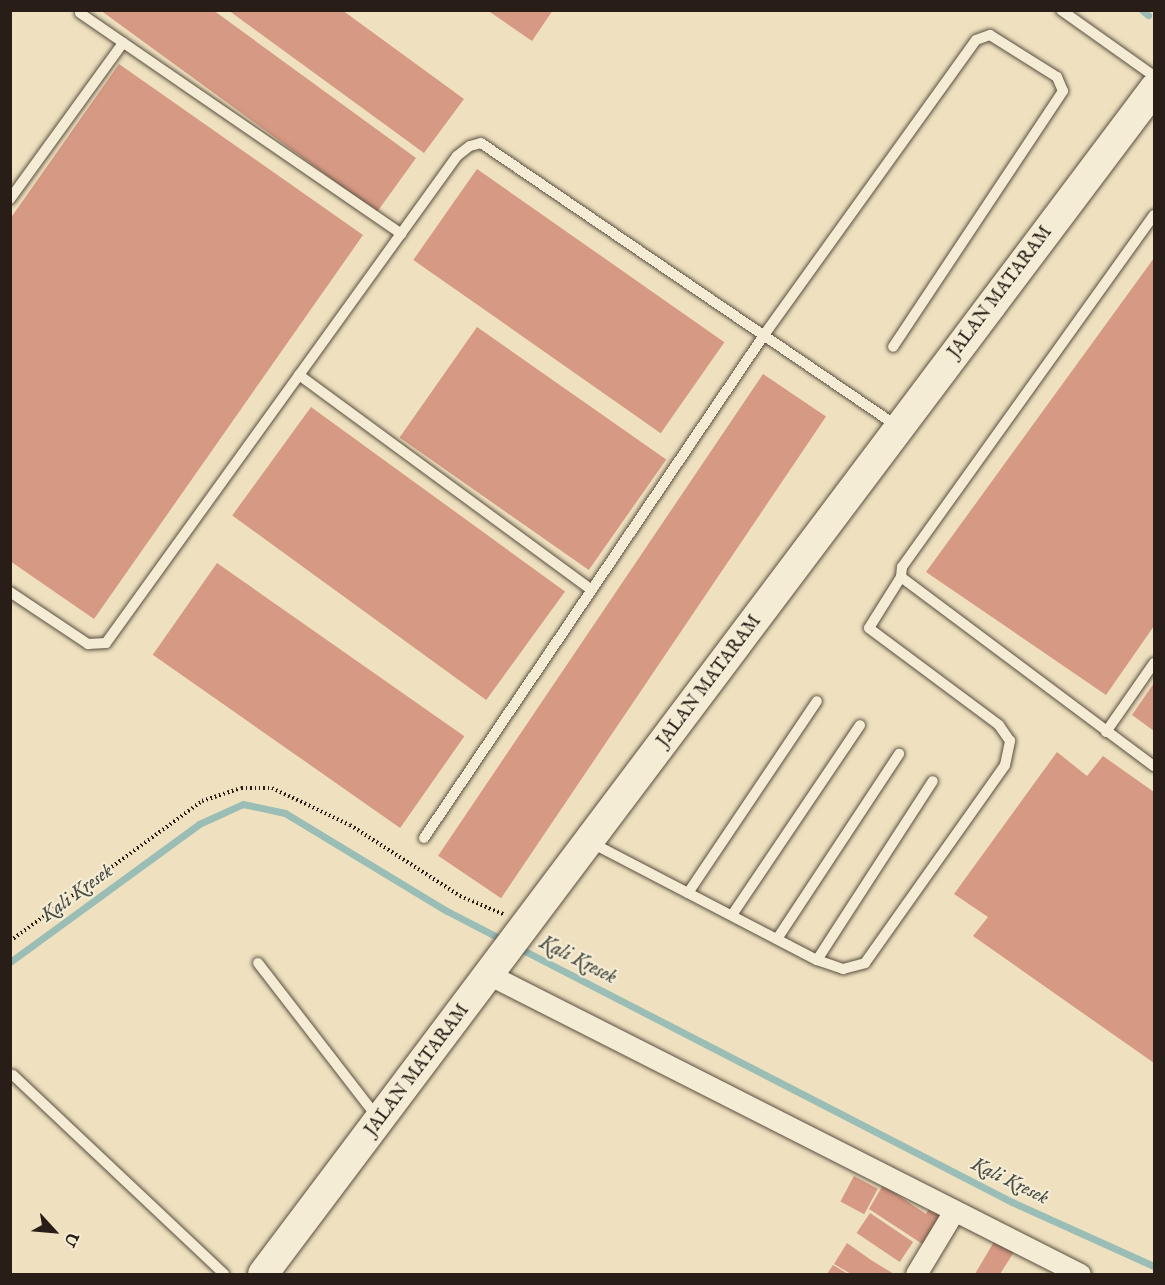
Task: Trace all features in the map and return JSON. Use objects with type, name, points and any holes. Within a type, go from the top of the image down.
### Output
[{"type":"main road","name":"JALAN MATARAM","points":[[263,1275],[1155,89]]},
{"type":"street","points":[[492,971],[1080,1275]]},
{"type":"street","points":[[916,1275],[954,1211]]},
{"type":"lane","points":[[1061,10],[1155,76]]},
{"type":"lane","points":[[80,13],[401,234]]},
{"type":"lane","points":[[424,838],[764,335],[976,40],[990,35],[1057,77],[1063,91],[893,347]]},
{"type":"lane","points":[[10,199],[123,43]]},
{"type":"lane","points":[[10,592],[88,644],[106,643],[457,156],[470,146],[481,143],[900,428]]},
{"type":"lane","points":[[590,842],[817,960],[843,969],[865,963],[1005,765],[1010,741],[999,725],[869,628],[901,577],[902,567],[1155,215]]},
{"type":"lane","points":[[299,375],[592,590]]},
{"type":"lane","points":[[901,577],[1106,732],[1155,766]]},
{"type":"lane","points":[[1106,732],[1155,663]]},
{"type":"lane","points":[[688,893],[817,701]]},
{"type":"lane","points":[[732,915],[860,725]]},
{"type":"lane","points":[[777,939],[899,754]]},
{"type":"lane","points":[[817,960],[933,781]]},
{"type":"lane","points":[[258,963],[380,1121]]},
{"type":"lane","points":[[13,1075],[224,1275]]},
{"type":"path","points":[[10,940],[202,801],[241,788],[272,788],[350,825],[460,896],[526,928]]},
{"type":"building","points":[[100,10],[213,10],[416,158],[377,212]]},
{"type":"building","points":[[228,10],[342,10],[464,99],[424,153]]},
{"type":"building","points":[[487,10],[553,10],[532,41]]},
{"type":"building","points":[[119,64],[363,235],[94,619],[10,561],[10,219]]},
{"type":"building","points":[[477,169],[724,342],[661,433],[413,260]]},
{"type":"building","points":[[1154,258],[1154,626],[1106,695],[926,572]]},
{"type":"building","points":[[477,327],[666,459],[589,570],[400,438]]},
{"type":"building","points":[[763,374],[826,416],[501,898],[438,856]]},
{"type":"building","points":[[311,407],[565,592],[486,700],[232,515]]},
{"type":"building","points":[[217,563],[464,736],[400,828],[153,655]]},
{"type":"building","points":[[1154,683],[1154,731],[1132,715]]},
{"type":"building","points":[[1057,752],[1087,776],[1103,756],[1154,792],[1154,1063],[973,936],[988,917],[954,894]]},
{"type":"building","points":[[854,1176],[878,1189],[864,1214],[840,1202]]},
{"type":"building","points":[[883,1185],[926,1214],[929,1208],[945,1219],[927,1247],[869,1209]]},
{"type":"building","points":[[870,1213],[913,1242],[900,1262],[857,1233]]},
{"type":"building","points":[[995,1240],[1014,1252],[1000,1274],[975,1274]]},
{"type":"building","points":[[847,1243],[894,1274],[851,1274],[834,1264]]},
{"type":"building","points":[[833,1265],[848,1274],[827,1274]]},
{"type":"waterway","points":[[1142,10],[1148,15]]},
{"type":"waterway","name":"Kali Kresek","points":[[10,962],[199,824],[243,804],[285,813],[447,911],[505,941]]},
{"type":"waterway","name":"Kali Kresek","points":[[517,947],[1012,1202],[1154,1266]]}]
